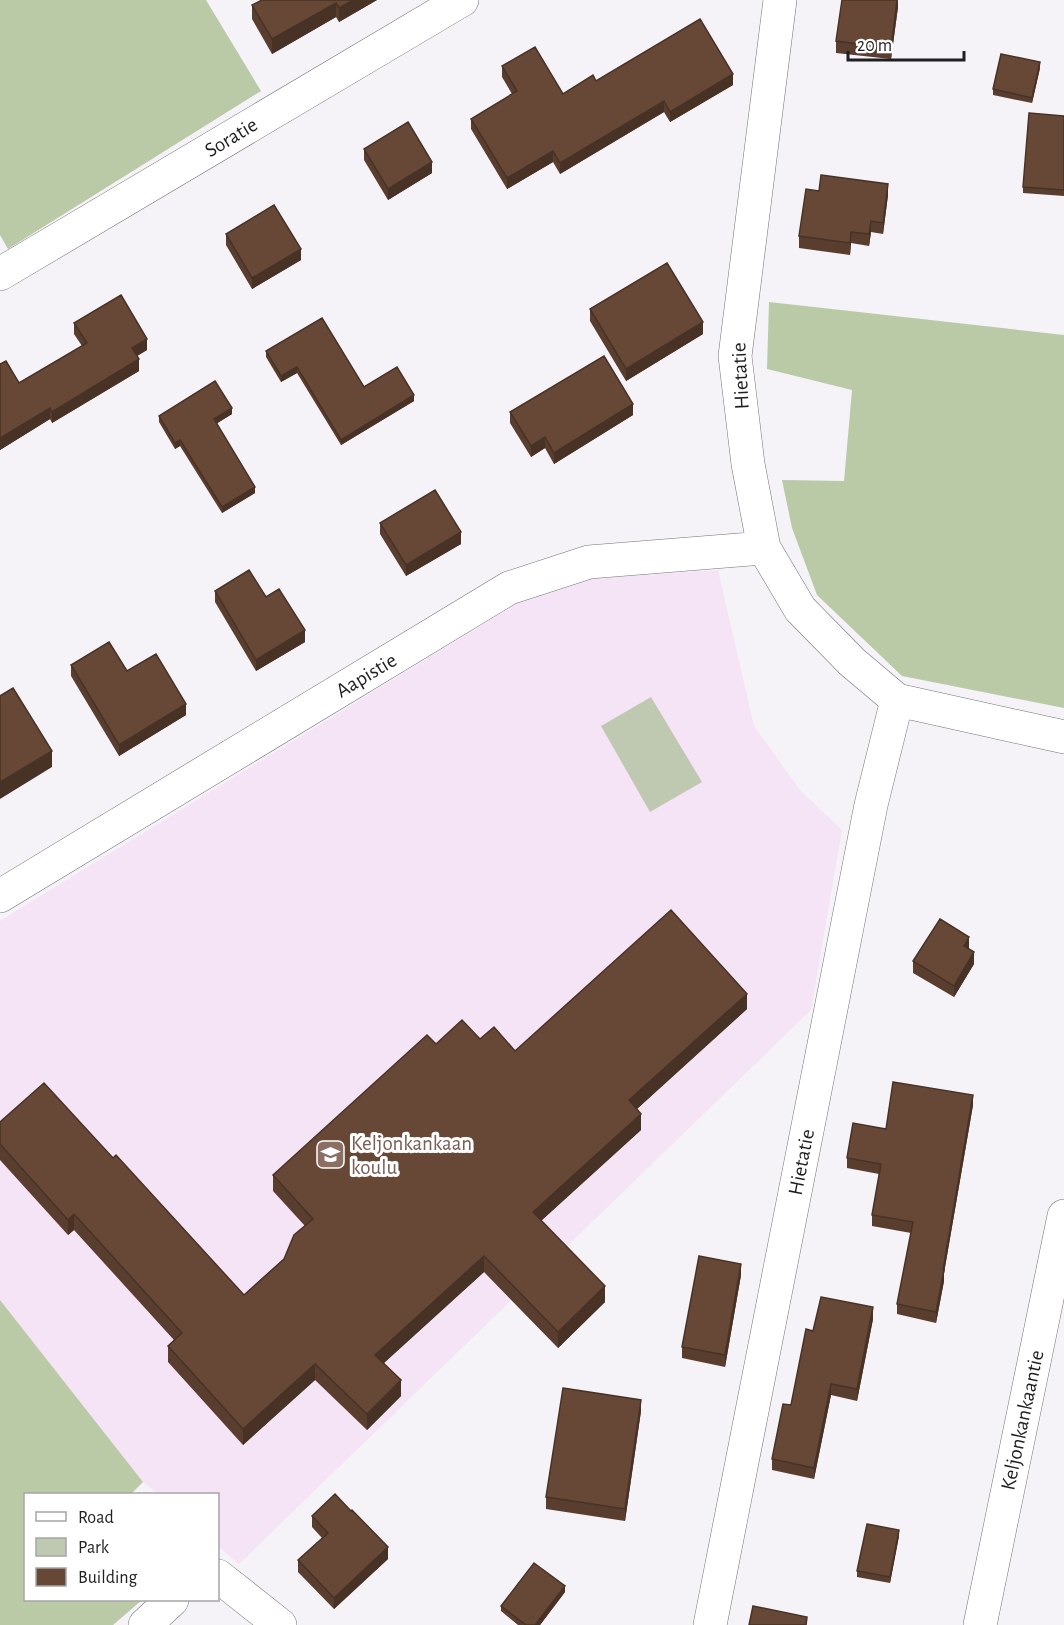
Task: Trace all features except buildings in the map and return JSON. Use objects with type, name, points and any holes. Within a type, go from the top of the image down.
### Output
[{"type":"street","name":"Soratie","points":[[0,274],[462,0]]},
{"type":"street","name":"Hietatie","points":[[780,0],[735,356],[748,464],[765,548],[800,609],[852,662],[897,700],[1064,737]]},
{"type":"street","name":"Aapistie","points":[[0,896],[509,588],[589,562],[765,548]]},
{"type":"street","name":"Hietatie","points":[[710,1625],[871,805],[897,700]]},
{"type":"street","name":"Keljonkankaantie","points":[[980,1625],[1064,1216]]},
{"type":"street","points":[[219,1577],[280,1625]]},
{"type":"street","points":[[145,1625],[170,1601]]},
{"type":"shaded area","name":"Keljonkankaan koulu","points":[[718,570],[754,726],[800,790],[842,830],[811,1010],[239,1564],[219,1547],[219,1493],[157,1493],[143,1482],[0,1300],[0,921],[516,604],[596,578]]},
{"type":"green space","points":[[0,0],[206,0],[261,91],[8,249],[0,235]]},
{"type":"green space","points":[[769,302],[1064,335],[1064,708],[902,676],[817,595],[792,528],[782,480],[844,481],[852,390],[767,369]]},
{"type":"green space","points":[[651,697],[702,782],[650,812],[601,726]]},
{"type":"green space","points":[[0,1300],[143,1482],[132,1493],[24,1493],[24,1601],[141,1601],[113,1625],[0,1625]]},
{"type":"place","name":"Keljonkankaan koulu","points":[[330,1155]]}]
